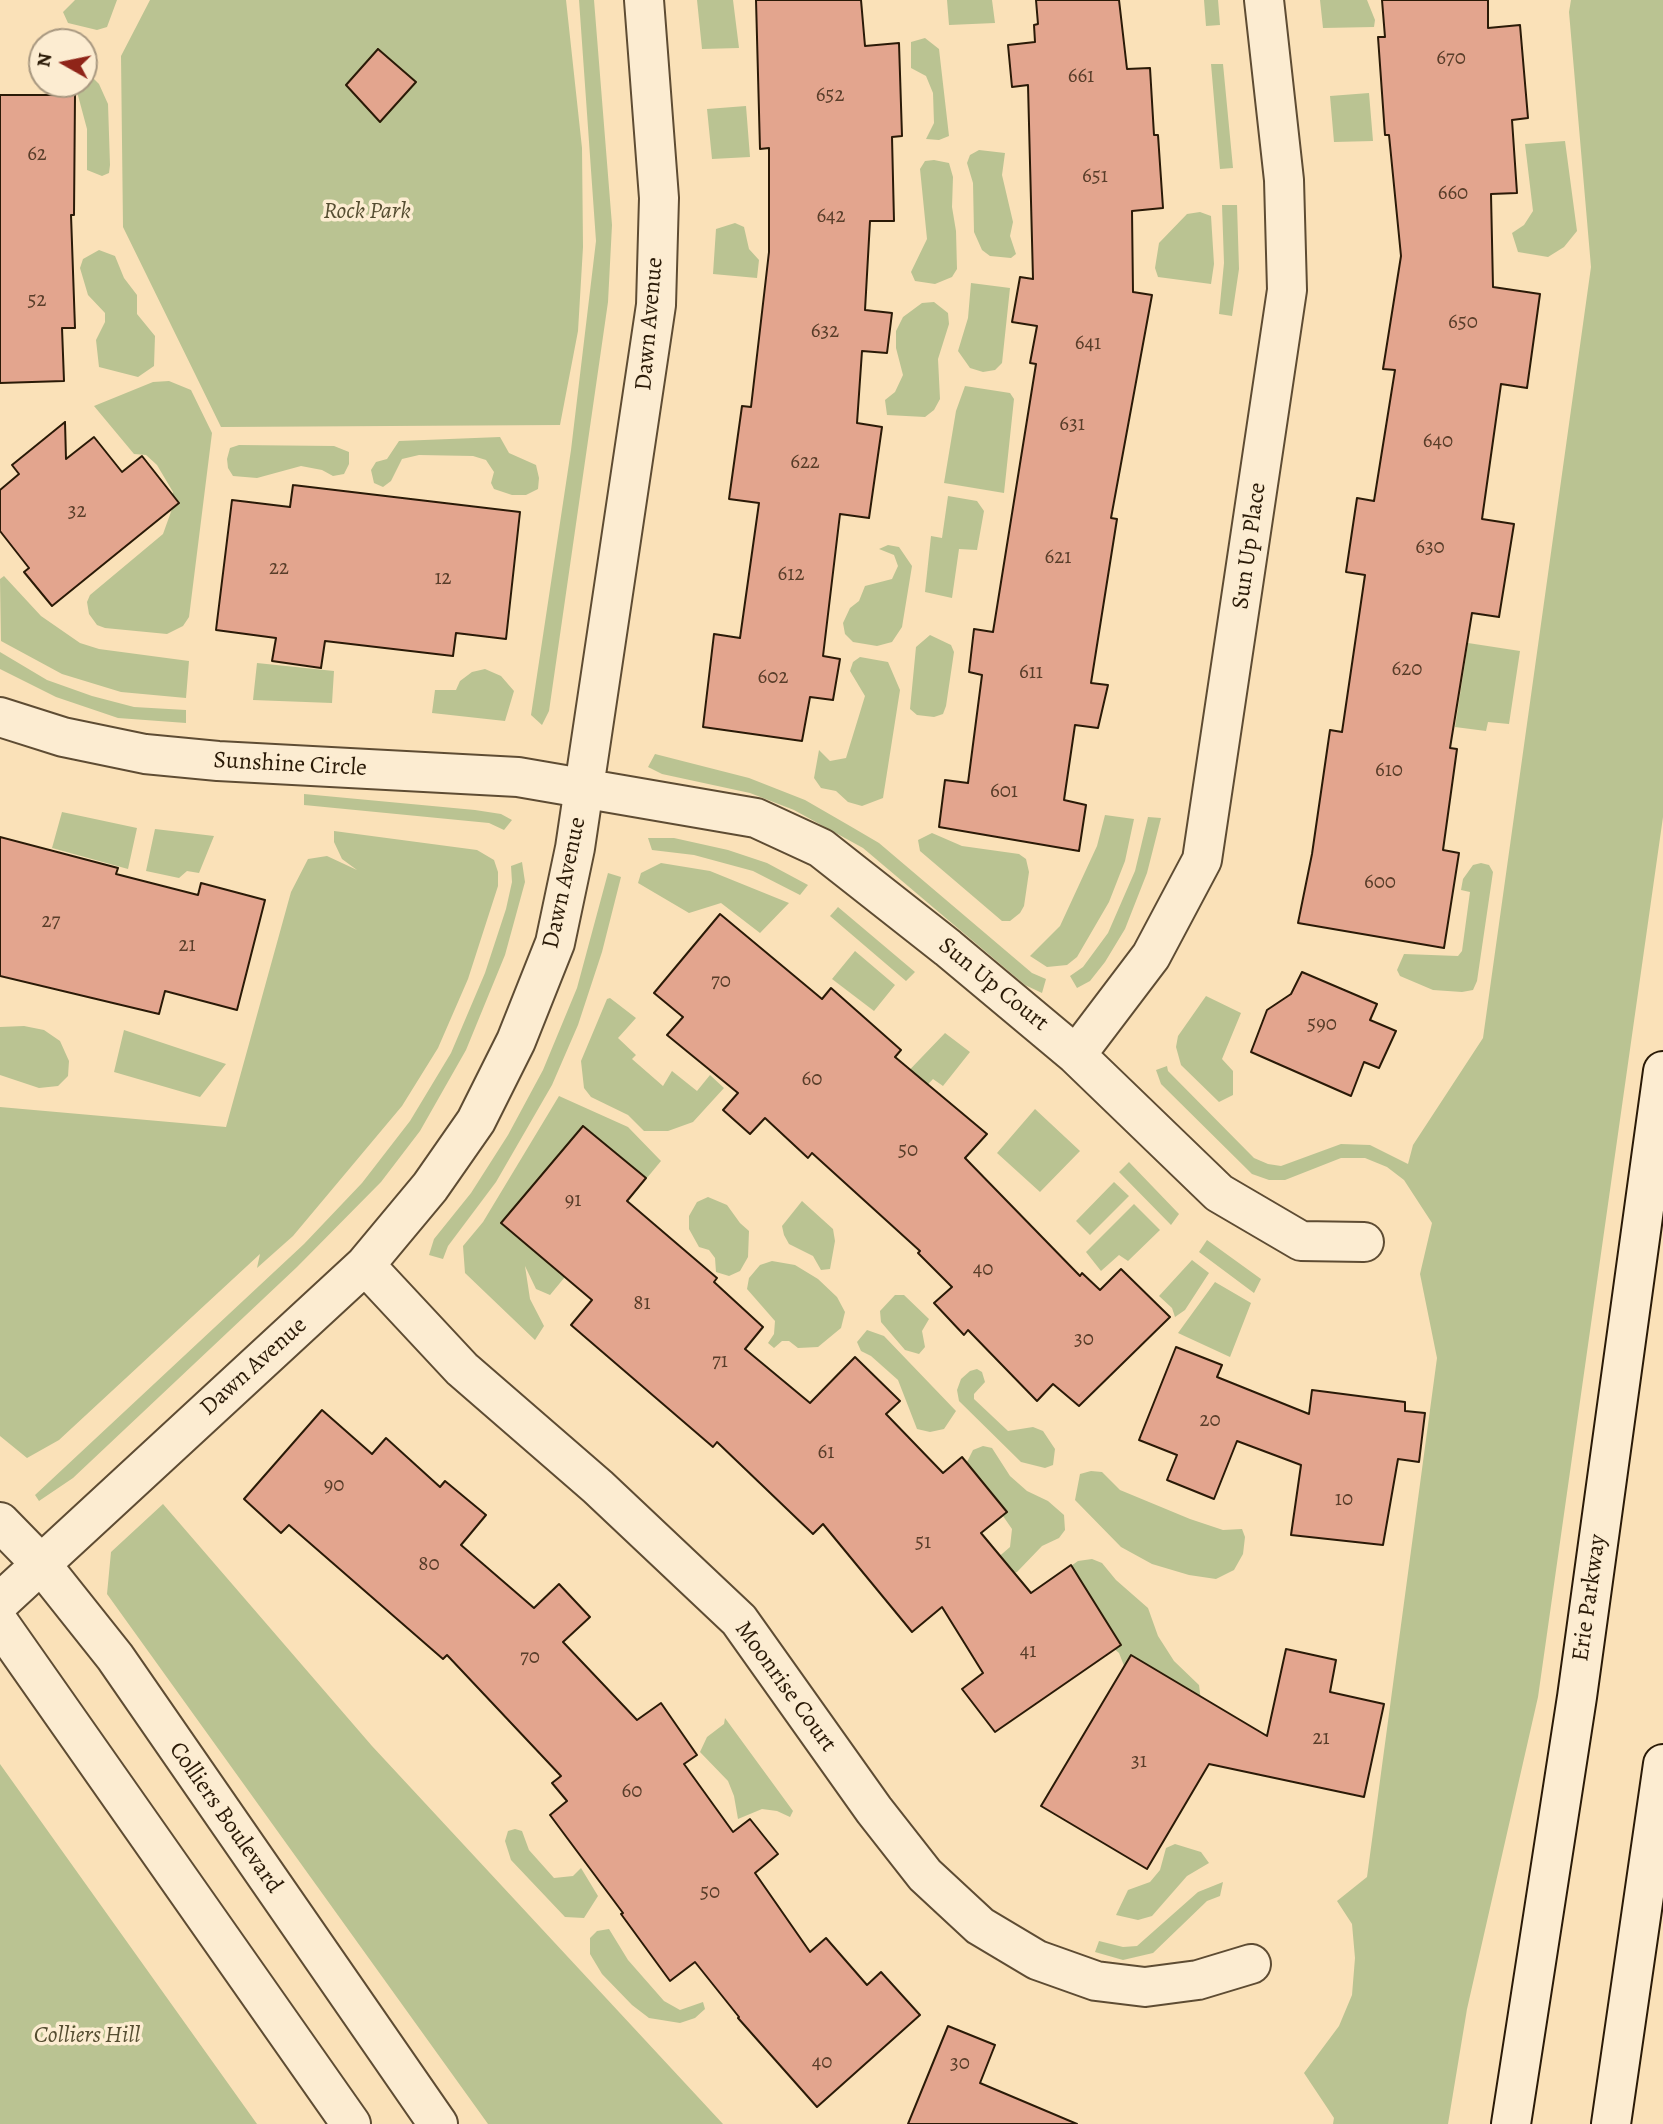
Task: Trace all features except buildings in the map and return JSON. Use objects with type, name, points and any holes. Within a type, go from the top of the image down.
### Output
[{"type":"street","name":"Dawn Avenue","points":[[0,1602],[365,1265],[430,1187],[476,1121],[516,1041],[555,943],[584,789],[656,305],[659,198],[644,0]]},
{"type":"street","name":"Sun Up Place","points":[[1076,1055],[1151,956],[1202,860],[1287,290],[1284,180],[1264,0]]},
{"type":"street","name":"Sunshine Circle","points":[[0,717],[63,737],[145,754],[218,761],[517,777],[584,789]]},
{"type":"street","name":"Sun Up Court","points":[[584,789],[756,818],[821,848],[1076,1055],[1219,1193],[1301,1241],[1364,1242]]},
{"type":"street","name":"Erie Parkway","points":[[1511,2124],[1577,1697],[1663,1071]]},
{"type":"street","name":"Moonrise Court","points":[[365,1265],[462,1369],[598,1487],[738,1620],[874,1810],[925,1875],[980,1926],[1037,1960],[1096,1981],[1145,1987],[1198,1980],[1251,1964]]},
{"type":"street","name":"Colliers Boulevard","points":[[0,1522],[41,1564],[115,1657],[438,2124]]},
{"type":"street","points":[[0,1624],[351,2124]]},
{"type":"street","points":[[1612,2124],[1663,1764]]},
{"type":"green space","points":[[75,0],[117,0],[107,27],[98,30],[68,23],[63,12]]},
{"type":"green space","name":"Rock Park","points":[[150,0],[566,0],[582,148],[583,247],[578,331],[560,425],[221,427],[123,227],[121,56]]},
{"type":"green space","points":[[579,0],[594,0],[612,225],[608,302],[549,711],[542,725],[531,715],[571,450],[596,241]]},
{"type":"green space","points":[[697,0],[733,0],[739,48],[702,49]]},
{"type":"green space","points":[[947,0],[992,0],[995,23],[949,25]]},
{"type":"green space","points":[[1204,0],[1218,0],[1220,25],[1206,26]]},
{"type":"green space","points":[[1320,0],[1367,0],[1375,20],[1374,27],[1323,28]]},
{"type":"green space","points":[[1571,0],[1663,0],[1663,817],[1538,1697],[1467,2009],[1448,2124],[1333,2124],[1334,2118],[1304,2073],[1339,2026],[1352,1995],[1355,1958],[1352,1924],[1337,1901],[1367,1877],[1437,1358],[1420,1274],[1432,1223],[1404,1180],[1387,1167],[1365,1158],[1341,1158],[1285,1180],[1269,1180],[1252,1174],[1161,1084],[1156,1070],[1167,1066],[1168,1071],[1254,1158],[1268,1164],[1281,1166],[1341,1144],[1370,1145],[1408,1164],[1413,1145],[1483,1038],[1591,267],[1569,12]]},
{"type":"green space","points":[[925,38],[939,49],[949,136],[939,140],[926,139],[934,123],[933,93],[926,76],[911,68],[911,42]]},
{"type":"green space","points":[[1211,64],[1223,64],[1233,168],[1220,169]]},
{"type":"green space","points":[[98,83],[108,104],[110,165],[109,173],[102,176],[87,170],[87,129],[79,98],[98,98]]},
{"type":"green space","points":[[1369,93],[1373,141],[1334,142],[1330,96]]},
{"type":"green space","points":[[746,106],[750,157],[712,159],[707,109]]},
{"type":"green space","points":[[1565,141],[1577,231],[1564,247],[1548,257],[1518,252],[1512,233],[1524,225],[1533,211],[1525,144]]},
{"type":"green space","points":[[979,150],[1005,153],[1002,175],[1013,222],[1010,236],[1016,254],[1011,258],[990,256],[982,250],[974,232],[973,183],[967,163],[970,155]]},
{"type":"green space","points":[[925,161],[949,163],[953,177],[952,207],[957,269],[952,277],[935,284],[915,281],[911,272],[927,239],[920,169]]},
{"type":"green space","points":[[1222,205],[1237,205],[1239,269],[1232,316],[1219,314],[1224,263]]},
{"type":"green space","points":[[1200,212],[1211,216],[1214,264],[1211,284],[1158,277],[1155,268],[1159,243],[1187,214]]},
{"type":"green space","points":[[735,223],[744,227],[749,249],[759,260],[757,278],[713,274],[716,229]]},
{"type":"green space","points":[[99,250],[115,256],[124,278],[137,295],[137,314],[155,336],[154,366],[138,377],[99,367],[96,340],[105,322],[105,313],[88,295],[80,268],[83,259]]},
{"type":"green space","points":[[971,283],[1010,288],[1002,363],[995,370],[983,372],[970,368],[958,351],[968,318]]},
{"type":"green space","points":[[934,302],[948,313],[949,324],[938,359],[940,399],[934,410],[925,417],[887,415],[885,400],[895,392],[903,375],[896,348],[896,331],[903,317],[922,303]]},
{"type":"green space","points":[[169,381],[191,390],[212,433],[189,617],[183,626],[167,634],[105,628],[97,625],[89,614],[87,602],[90,595],[163,534],[172,509],[173,492],[157,465],[146,455],[134,454],[94,406],[153,382]]},
{"type":"green space","points":[[965,386],[1010,393],[1014,399],[1004,493],[944,483],[956,411]]},
{"type":"green space","points":[[500,437],[509,453],[536,465],[538,489],[526,495],[512,495],[494,489],[491,483],[494,472],[486,460],[473,456],[419,455],[402,459],[391,481],[383,487],[374,483],[371,470],[376,462],[387,459],[399,441]]},
{"type":"green space","points":[[239,445],[334,446],[349,452],[349,464],[344,474],[333,476],[322,470],[301,466],[257,478],[233,476],[227,459],[230,448]]},
{"type":"green space","points":[[948,496],[977,501],[984,511],[977,550],[959,549],[952,598],[925,592],[931,536],[942,538]]},
{"type":"green space","points":[[888,545],[899,547],[912,566],[902,627],[892,642],[877,646],[853,642],[845,634],[843,623],[850,608],[859,601],[865,586],[892,579],[898,566],[894,555],[879,549]]},
{"type":"green space","points":[[4,576],[41,616],[80,643],[99,649],[189,661],[186,698],[121,692],[62,674],[1,641],[0,579]]},
{"type":"green space","points":[[930,635],[951,645],[954,652],[946,706],[943,714],[934,717],[917,715],[910,709],[916,647]]},
{"type":"green space","points":[[1468,643],[1520,651],[1509,724],[1488,722],[1486,731],[1455,727]]},
{"type":"green space","points":[[0,652],[47,680],[92,696],[134,707],[186,710],[186,723],[118,718],[56,697],[0,669]]},
{"type":"green space","points":[[860,657],[888,662],[900,690],[883,798],[862,806],[848,802],[836,791],[821,788],[814,778],[819,750],[830,761],[846,758],[865,696],[850,671],[853,662]]},
{"type":"green space","points":[[257,663],[334,671],[332,703],[253,700]]},
{"type":"green space","points":[[485,669],[501,676],[514,691],[505,721],[432,713],[435,690],[456,690],[460,681],[472,672]]},
{"type":"green space","points":[[655,754],[749,778],[805,800],[879,843],[1032,973],[1046,979],[1042,993],[1025,985],[863,848],[794,810],[750,793],[662,774],[648,767]]},
{"type":"green space","points":[[304,794],[475,810],[501,814],[512,820],[504,830],[489,823],[304,805]]},
{"type":"green space","points":[[62,812],[137,828],[128,869],[52,848]]},
{"type":"green space","points":[[1105,815],[1134,819],[1125,861],[1109,902],[1077,957],[1067,965],[1047,967],[1030,956],[1060,926],[1097,846]]},
{"type":"green space","points":[[1148,817],[1161,818],[1147,873],[1125,929],[1090,981],[1077,988],[1070,976],[1083,967],[1108,933],[1135,871]]},
{"type":"green space","points":[[155,829],[214,836],[199,873],[187,871],[179,878],[146,871]]},
{"type":"green space","points":[[334,831],[477,850],[494,860],[498,872],[498,886],[468,979],[438,1048],[402,1106],[293,1236],[257,1268],[260,1254],[59,1440],[27,1458],[0,1436],[0,1107],[226,1127],[291,892],[308,859],[327,856],[357,870],[342,859],[334,842]]},
{"type":"green space","points":[[932,833],[962,846],[1019,854],[1026,859],[1029,872],[1024,906],[1020,913],[1010,921],[1002,921],[920,851],[918,840]]},
{"type":"green space","points":[[648,838],[674,838],[728,850],[767,863],[808,885],[800,895],[753,871],[694,855],[652,850]]},
{"type":"green space","points":[[522,862],[525,882],[505,955],[466,1050],[420,1131],[381,1182],[297,1267],[73,1478],[39,1501],[35,1495],[304,1244],[362,1183],[410,1121],[451,1053],[485,973],[506,909],[512,882],[511,866]]},
{"type":"green space","points":[[661,863],[710,871],[789,903],[760,933],[721,903],[689,913],[638,883],[641,873]]},
{"type":"green space","points":[[1473,865],[1489,865],[1493,872],[1477,981],[1473,990],[1433,990],[1400,976],[1397,970],[1404,954],[1458,956],[1462,951],[1470,892],[1461,890],[1463,879]]},
{"type":"green space","points":[[608,873],[621,877],[602,952],[578,1025],[552,1085],[496,1182],[448,1246],[443,1259],[429,1255],[434,1239],[471,1193],[508,1135],[543,1070],[577,988]]},
{"type":"green space","points":[[838,907],[915,972],[906,981],[830,916]]},
{"type":"green space","points":[[855,951],[895,985],[874,1011],[832,979]]},
{"type":"green space","points":[[1206,996],[1241,1013],[1222,1059],[1233,1071],[1233,1095],[1219,1102],[1181,1065],[1176,1047],[1178,1036]]},
{"type":"green space","points":[[610,998],[636,1018],[618,1038],[636,1055],[632,1059],[663,1086],[672,1071],[697,1091],[710,1075],[724,1088],[693,1122],[668,1131],[644,1131],[628,1115],[591,1097],[584,1088],[581,1061],[607,999]]},
{"type":"green space","points":[[24,1026],[44,1030],[60,1041],[69,1061],[68,1076],[58,1086],[39,1088],[0,1075],[0,1027]]},
{"type":"green space","points":[[124,1030],[226,1064],[200,1097],[114,1072]]},
{"type":"green space","points":[[945,1033],[970,1052],[943,1086],[933,1079],[915,1098],[897,1083]]},
{"type":"green space","points":[[559,1096],[628,1127],[661,1161],[550,1295],[536,1289],[525,1266],[530,1299],[544,1326],[535,1340],[465,1273],[463,1246],[483,1222]]},
{"type":"green space","points":[[1035,1109],[1080,1151],[1040,1192],[997,1153]]},
{"type":"green space","points":[[1129,1162],[1179,1214],[1171,1225],[1119,1172]]},
{"type":"green space","points":[[1114,1182],[1129,1196],[1090,1235],[1076,1221]]},
{"type":"green space","points":[[708,1197],[727,1205],[749,1231],[748,1257],[740,1271],[729,1276],[716,1272],[715,1258],[709,1250],[699,1247],[689,1229],[689,1216],[697,1202]]},
{"type":"green space","points":[[802,1201],[833,1229],[835,1241],[830,1269],[821,1270],[813,1256],[789,1244],[784,1235],[782,1226]]},
{"type":"green space","points":[[1134,1204],[1160,1230],[1128,1261],[1119,1255],[1101,1271],[1086,1252]]},
{"type":"green space","points":[[1207,1240],[1261,1279],[1254,1293],[1199,1252]]},
{"type":"green space","points":[[1192,1260],[1209,1273],[1185,1310],[1175,1317],[1172,1308],[1159,1296]]},
{"type":"green space","points":[[772,1261],[795,1265],[818,1279],[837,1297],[845,1312],[841,1328],[818,1347],[798,1348],[789,1341],[782,1341],[774,1348],[768,1343],[774,1334],[775,1321],[747,1289],[749,1278],[760,1265]]},
{"type":"green space","points":[[1215,1282],[1251,1303],[1230,1357],[1178,1333]]},
{"type":"green space","points":[[895,1295],[904,1295],[929,1319],[922,1331],[925,1347],[919,1354],[905,1350],[881,1322],[880,1311]]},
{"type":"green space","points":[[867,1330],[884,1336],[956,1411],[944,1429],[930,1432],[917,1429],[898,1380],[871,1356],[861,1351],[857,1342]]},
{"type":"green space","points":[[977,1369],[982,1372],[985,1382],[974,1394],[974,1399],[1008,1431],[1033,1427],[1043,1431],[1055,1449],[1053,1465],[1045,1468],[1021,1462],[959,1401],[957,1390],[961,1379]]},
{"type":"green space","points":[[983,1446],[992,1448],[1010,1476],[1027,1491],[1048,1501],[1064,1515],[1065,1530],[1059,1538],[1042,1546],[1017,1572],[1005,1576],[995,1560],[1010,1547],[1012,1529],[996,1506],[962,1472],[973,1450]]},
{"type":"green space","points":[[1102,1472],[1120,1490],[1190,1519],[1223,1530],[1242,1529],[1245,1537],[1243,1554],[1234,1570],[1216,1579],[1189,1575],[1152,1564],[1121,1547],[1075,1500],[1080,1474]]},
{"type":"green space","points":[[163,1504],[372,1746],[723,2124],[488,2124],[107,1594],[111,1552]]},
{"type":"green space","points":[[1092,1559],[1102,1563],[1116,1580],[1148,1608],[1158,1636],[1174,1661],[1199,1685],[1202,1709],[1138,1701],[1119,1653],[1102,1638],[1068,1568],[1078,1561]]},
{"type":"green space","points":[[725,1718],[793,1811],[790,1817],[777,1811],[762,1809],[738,1819],[728,1781],[700,1752],[707,1737],[724,1724]]},
{"type":"green space","name":"Colliers Hill","points":[[0,1764],[257,2124],[0,2124]]},
{"type":"green space","points":[[508,1831],[522,1831],[529,1850],[554,1878],[573,1876],[581,1868],[598,1896],[584,1918],[565,1917],[511,1860],[505,1841]]},
{"type":"green space","points":[[1175,1844],[1201,1852],[1209,1863],[1187,1876],[1152,1916],[1138,1920],[1116,1915],[1128,1890],[1150,1882],[1160,1870],[1166,1848]]},
{"type":"green space","points":[[1223,1882],[1220,1896],[1207,1901],[1153,1953],[1123,1960],[1095,1952],[1099,1941],[1123,1947],[1137,1946],[1198,1892]]},
{"type":"green space","points":[[609,1929],[628,1960],[664,2001],[680,2010],[703,2002],[705,2009],[695,2018],[680,2023],[649,2018],[632,2005],[602,1974],[590,1954],[590,1938],[597,1931]]}]
